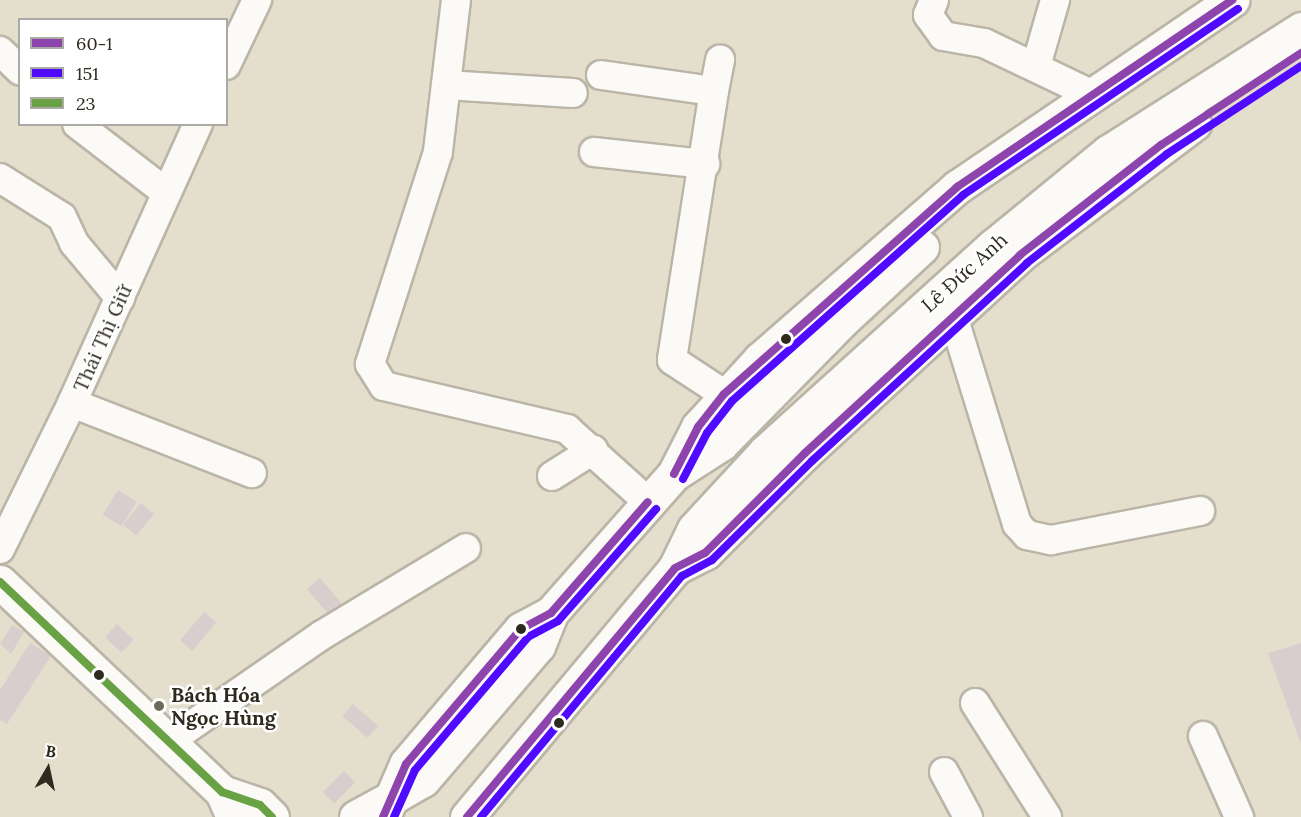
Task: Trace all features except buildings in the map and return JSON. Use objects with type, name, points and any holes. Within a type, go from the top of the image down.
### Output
[{"type":"main road","points":[[674,474],[698,427],[724,394],[957,187],[1232,0]]},
{"type":"main road","points":[[356,817],[389,807],[406,764],[521,629],[552,613],[674,474],[722,444],[842,321],[958,213],[1083,118],[1259,0]]},
{"type":"main road","name":"Lê Đức Anh","points":[[675,568],[705,553],[805,453],[1020,255],[1079,192],[1108,152],[1301,29]]},
{"type":"main road","name":"Lê Đức Anh","points":[[467,817],[675,568],[694,529],[765,452],[993,246],[1079,192],[1161,145],[1301,53]]},
{"type":"main road","points":[[0,582],[169,741],[228,804],[260,805],[273,817]]},
{"type":"street","points":[[228,61],[257,0]]},
{"type":"street","points":[[456,0],[438,152],[370,364],[384,386],[567,429],[593,450],[648,502]]},
{"type":"street","points":[[934,0],[928,15],[943,36],[984,43],[1093,95]]},
{"type":"street","points":[[1036,66],[1055,0]]},
{"type":"street","points":[[0,51],[18,68]]},
{"type":"street","points":[[720,60],[672,360],[724,394]]},
{"type":"street","points":[[601,75],[714,91]]},
{"type":"street","points":[[446,85],[573,93]]},
{"type":"street","points":[[79,126],[167,193]]},
{"type":"street","name":"Thái Thị Giữ","points":[[0,549],[72,403],[197,126]]},
{"type":"street","points":[[594,152],[705,164]]},
{"type":"street","points":[[0,178],[62,217],[74,243],[120,298]]},
{"type":"street","points":[[953,316],[1017,524],[1027,535],[1051,540],[1200,511]]},
{"type":"street","points":[[72,403],[252,473]]},
{"type":"street","points":[[552,476],[593,450]]},
{"type":"street","points":[[169,741],[322,635],[466,548]]},
{"type":"street","points":[[975,703],[1047,817]]},
{"type":"street","points":[[1203,736],[1239,817]]},
{"type":"street","points":[[944,772],[968,817]]},
{"type":"transit line","name":"60-1","points":[[674,474],[698,427],[724,394],[957,187],[1232,0]]},
{"type":"transit line","name":"151","points":[[683,479],[707,433],[732,401],[963,195],[1238,9]]},
{"type":"transit line","name":"60-1","points":[[467,817],[675,568],[705,553],[805,453],[1020,255],[1161,145],[1301,53]]},
{"type":"transit line","name":"151","points":[[481,817],[682,576],[712,560],[812,461],[1027,263],[1167,154],[1301,66]]},
{"type":"transit line","name":"60-1","points":[[383,817],[406,764],[521,629],[551,613],[648,502]]},
{"type":"transit line","name":"151","points":[[394,817],[415,770],[528,637],[558,621],[656,509]]},
{"type":"transit line","name":"23","points":[[0,582],[222,792],[260,805],[272,817]]},
{"type":"place","name":"Bách Hóa Ngọc Hùng","points":[[159,706]]}]
